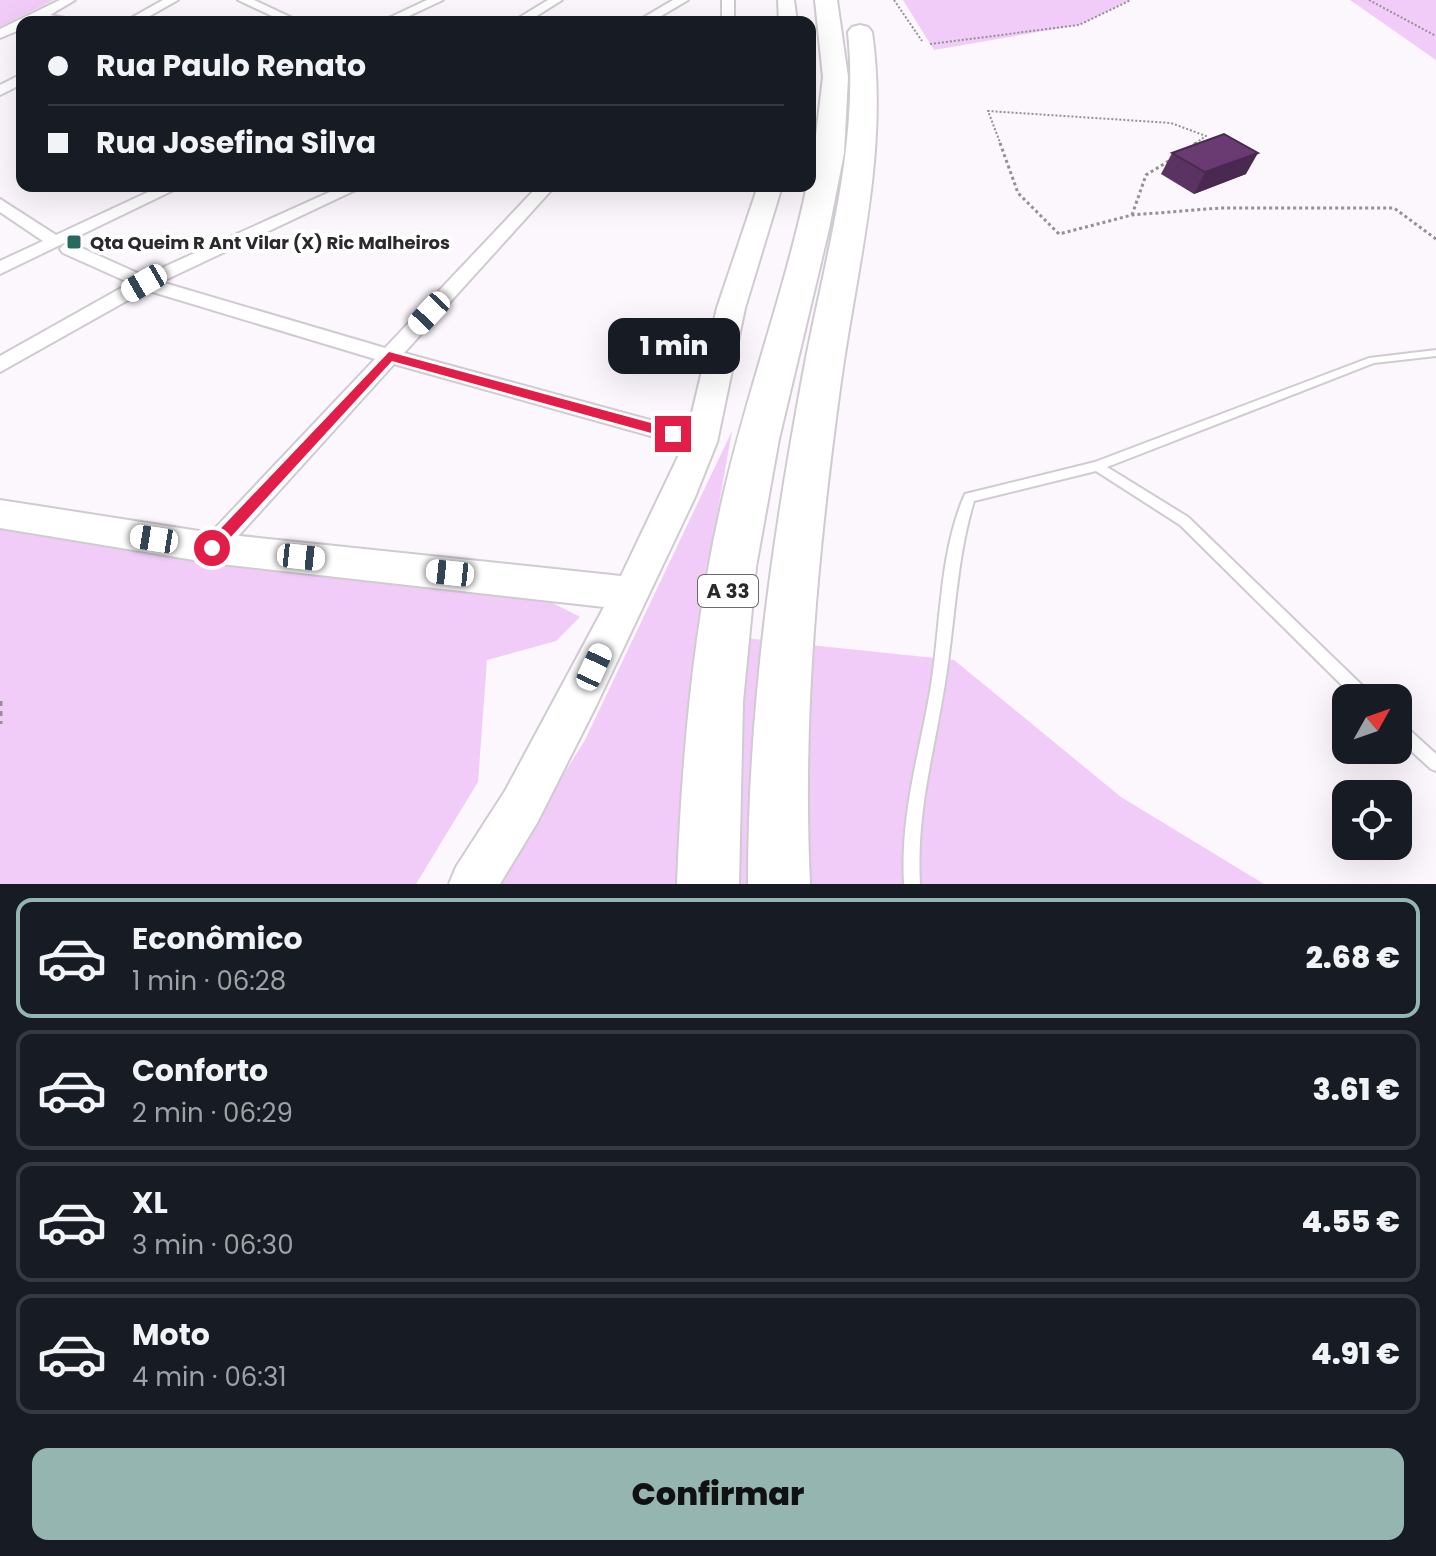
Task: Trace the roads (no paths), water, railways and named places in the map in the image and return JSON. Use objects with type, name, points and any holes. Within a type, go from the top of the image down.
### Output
[{"type":"highway","points":[[817,0],[836,61]]},
{"type":"highway","name":"A 33","points":[[779,884],[778,752],[811,319],[835,112],[836,61],[826,0]]},
{"type":"highway","name":"A 33","points":[[708,884],[718,653],[759,431],[811,319],[858,189],[867,114],[863,47],[851,0]]},
{"type":"street","points":[[39,16],[69,0]]},
{"type":"street","points":[[141,16],[172,0]]},
{"type":"street","points":[[244,0],[281,16]]},
{"type":"street","points":[[528,16],[556,0]]},
{"type":"street","points":[[653,16],[682,0]]},
{"type":"street","points":[[398,16],[427,1]]},
{"type":"street","points":[[0,268],[62,246],[163,192]]},
{"type":"street","points":[[0,365],[144,283],[343,192]]},
{"type":"street","points":[[212,548],[541,192]]},
{"type":"street","points":[[473,884],[541,769],[678,497],[701,442],[731,308],[768,192]]},
{"type":"street","points":[[0,204],[62,246],[144,283],[389,356],[701,442]]},
{"type":"street","points":[[0,514],[212,548],[629,593]]},
{"type":"lane","points":[[912,884],[909,851],[918,781],[938,684],[956,535],[969,497],[1097,466],[1373,360],[1436,353]]},
{"type":"lane","points":[[1097,466],[1184,521],[1351,684]]},
{"type":"lane","points":[[1412,742],[1436,764]]},
{"type":"place","name":"Qta Queim R Ant Vilar (X) Ric Malheiros","points":[[74,242]]}]
